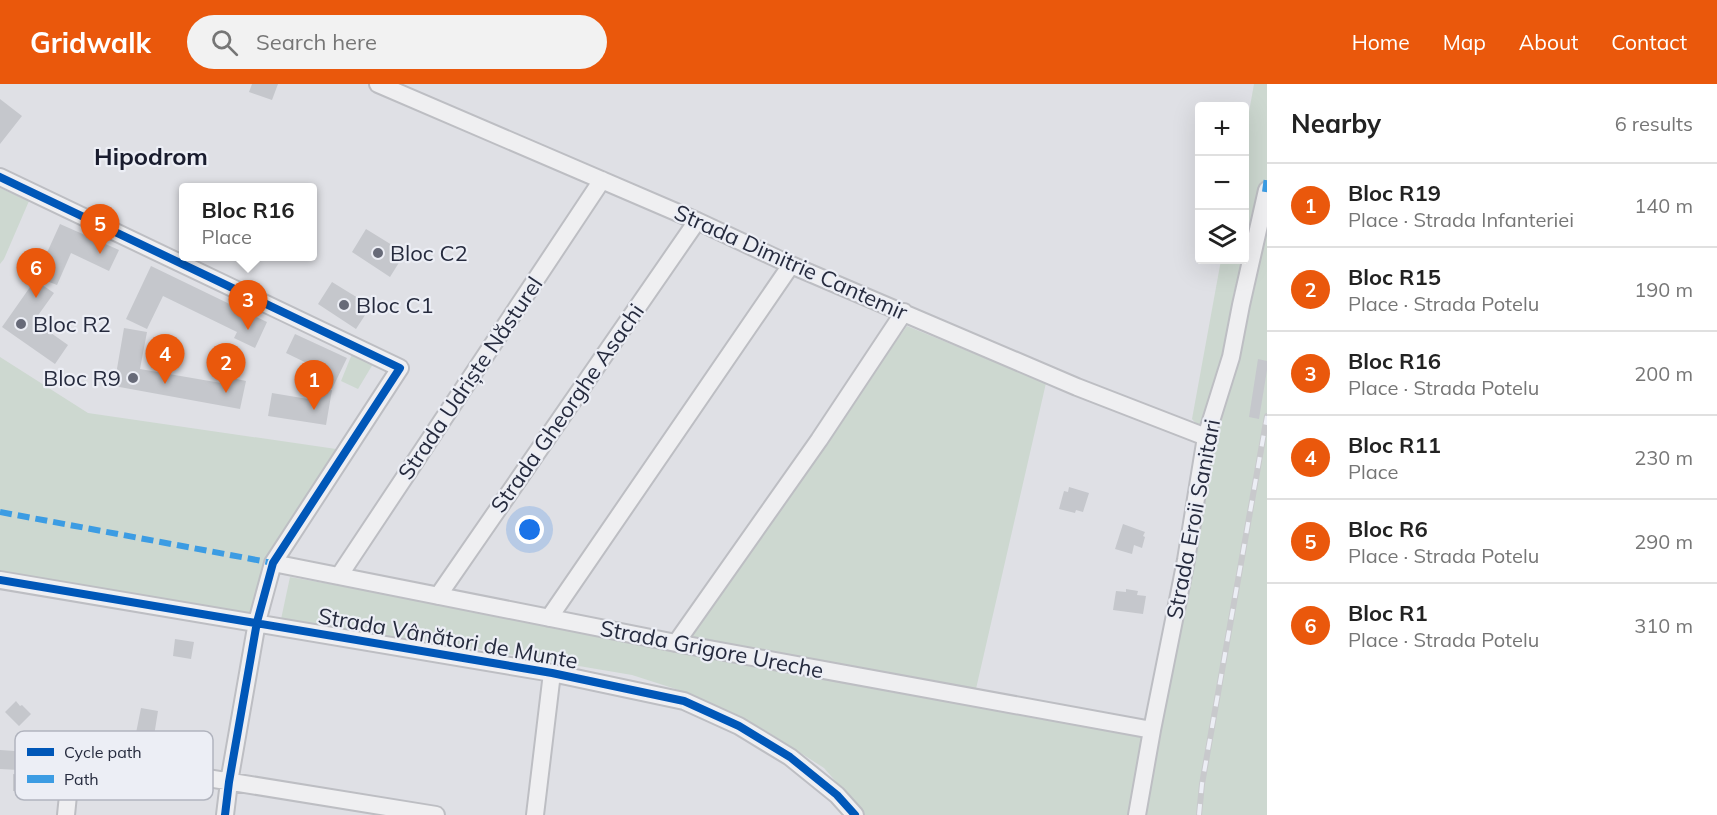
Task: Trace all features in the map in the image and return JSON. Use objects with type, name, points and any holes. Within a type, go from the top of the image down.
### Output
[{"type":"street","name":"Strada Dimitrie Cantemir","points":[[378,84],[1077,387],[1206,437]]},
{"type":"street","points":[[0,177],[400,368],[273,563],[256,622],[225,815]]},
{"type":"street","name":"Strada Udriște Năsturel","points":[[339,576],[602,180]]},
{"type":"street","name":"Strada Eroii Sanitari","points":[[1137,815],[1186,560],[1206,437],[1232,357],[1241,305],[1267,190]]},
{"type":"street","name":"Strada Gheorghe Asachi","points":[[438,596],[697,221]]},
{"type":"street","points":[[549,618],[791,264]]},
{"type":"street","points":[[676,643],[819,440],[904,312]]},
{"type":"street","name":"Strada Grigore Ureche","points":[[273,563],[676,643],[1152,730]]},
{"type":"street","name":"Strada Vânători de Munte","points":[[0,580],[552,673],[684,702],[739,726],[790,757],[837,795],[855,815]]},
{"type":"street","points":[[535,815],[552,673]]},
{"type":"street","points":[[213,779],[436,815]]},
{"type":"street","points":[[66,815],[68,800]]},
{"type":"shaded area","points":[[1254,84],[1267,84],[1267,815],[865,815],[824,768],[768,732],[688,693],[632,675],[443,643],[280,624],[290,577],[681,646],[907,326],[1046,383],[973,702],[1155,730],[1210,439],[1192,419],[1220,264],[1249,264],[1249,112]]},
{"type":"shaded area","points":[[0,188],[29,201],[0,264]]},
{"type":"shaded area","points":[[352,354],[373,364],[358,389],[341,381]]},
{"type":"shaded area","points":[[0,357],[88,413],[343,450],[251,620],[0,577]]},
{"type":"building","points":[[252,84],[278,84],[272,100],[249,92]]},
{"type":"building","points":[[0,99],[22,116],[0,144]]},
{"type":"building","points":[[60,224],[119,250],[109,271],[71,253],[57,285],[36,277]]},
{"type":"building","name":"Bloc C2","points":[[366,229],[405,253],[390,277],[352,252]]},
{"type":"building","points":[[151,266],[267,322],[255,348],[234,338],[237,332],[163,296],[147,329],[126,319]]},
{"type":"building","points":[[35,280],[54,293],[34,321],[68,345],[55,364],[2,327]]},
{"type":"building","name":"Bloc C1","points":[[332,282],[371,306],[356,329],[318,304]]},
{"type":"building","points":[[124,328],[147,332],[140,369],[221,383],[223,376],[246,381],[240,409],[114,386]]},
{"type":"building","points":[[295,334],[347,358],[332,389],[312,379],[317,368],[286,353]]},
{"type":"building","points":[[1258,359],[1267,361],[1259,419],[1249,417]]},
{"type":"building","points":[[310,386],[332,390],[326,425],[268,416],[272,393],[308,399]]},
{"type":"building","points":[[1069,487],[1089,493],[1083,512],[1076,510],[1075,513],[1059,509],[1064,491],[1068,492]]},
{"type":"building","points":[[1123,524],[1145,532],[1142,548],[1134,545],[1132,554],[1115,549]]},
{"type":"building","points":[[1126,589],[1138,591],[1137,595],[1146,596],[1143,614],[1113,610],[1116,591],[1126,592]]},
{"type":"building","points":[[175,639],[194,642],[191,659],[173,656]]},
{"type":"building","points":[[16,701],[31,714],[19,726],[5,712]]},
{"type":"building","points":[[141,708],[158,711],[155,731],[136,731]]},
{"type":"building","points":[[0,750],[15,751],[15,770],[0,769]]},
{"type":"building","points":[[13,774],[15,774],[15,791],[13,791]]},
{"type":"railway","points":[[1199,815],[1202,784],[1267,416]]},
{"type":"marked path","points":[[1265,192],[1267,177]]},
{"type":"marked path","points":[[0,512],[273,563]]},
{"type":"cycle path","points":[[0,177],[400,368],[273,563],[257,622],[225,815]]},
{"type":"cycle path","points":[[0,580],[552,673],[684,701],[739,726],[790,757],[837,795],[855,815]]},
{"type":"place","name":"Bloc C2","points":[[378,253]]},
{"type":"place","name":"Bloc R6","points":[[100,254]]},
{"type":"place","name":"Bloc R1","points":[[36,298]]},
{"type":"place","name":"Bloc C1","points":[[344,305]]},
{"type":"place","name":"Bloc R2","points":[[21,324]]},
{"type":"place","name":"Bloc R16","points":[[248,330]]},
{"type":"place","name":"Bloc R9","points":[[133,378]]},
{"type":"place","name":"Bloc R11","points":[[165,384]]},
{"type":"place","name":"Bloc R15","points":[[226,393]]},
{"type":"place","name":"Bloc R19","points":[[314,410]]},
{"type":"district","name":"Hipodrom","points":[[151,157]]}]
